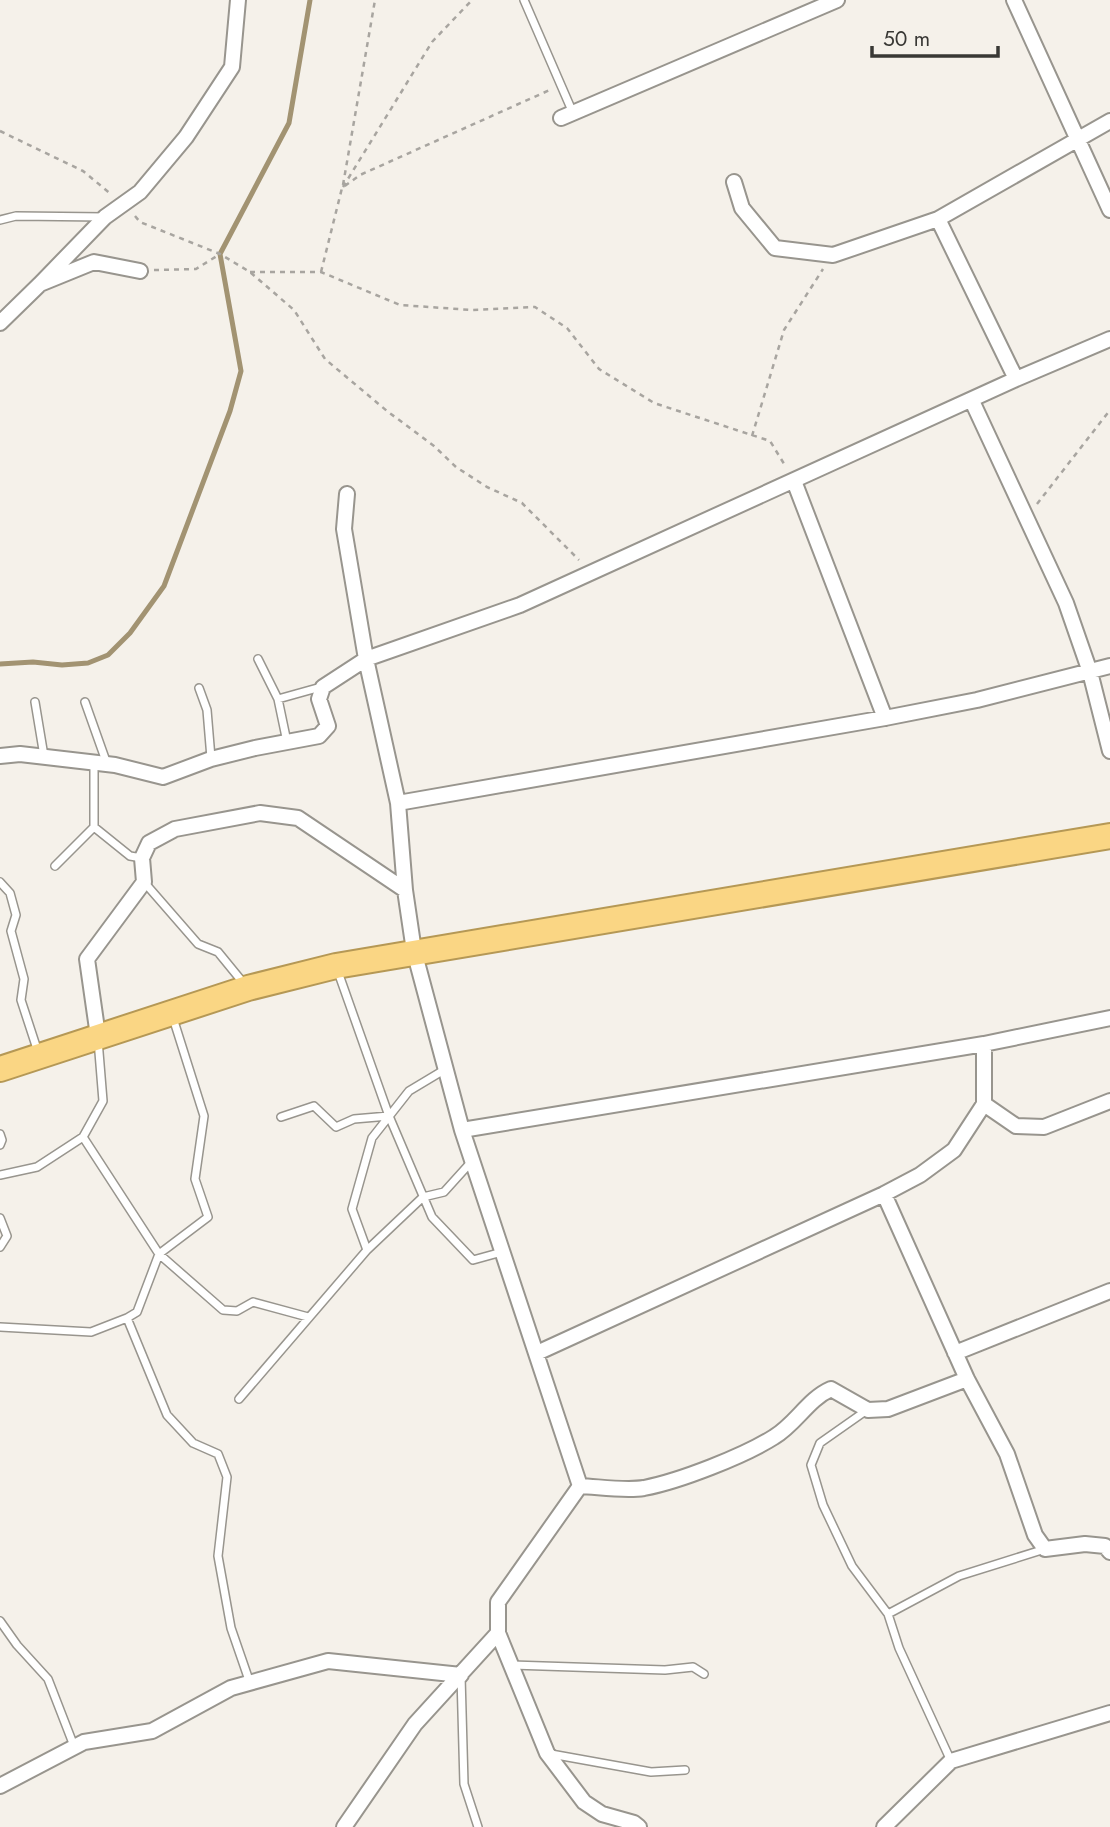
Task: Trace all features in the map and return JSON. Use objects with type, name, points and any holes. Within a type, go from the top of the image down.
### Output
[{"type":"highway","points":[[0,1069],[248,988],[336,966],[1110,836]]},
{"type":"street","points":[[0,323],[105,217],[140,192],[186,137],[232,67],[238,0]]},
{"type":"street","points":[[567,116],[837,0]]},
{"type":"street","points":[[1014,0],[1110,210]]},
{"type":"street","points":[[734,182],[742,208],[775,248],[833,256],[939,219],[1110,121]]},
{"type":"street","points":[[939,219],[1016,379]]},
{"type":"street","points":[[40,284],[94,262],[140,271]]},
{"type":"street","points":[[0,756],[20,754],[101,764],[163,777],[211,759],[319,736],[328,726],[319,699],[323,687],[366,659],[520,605],[1016,379],[1110,339]]},
{"type":"street","points":[[972,401],[1066,603],[1090,672],[1110,751]]},
{"type":"street","points":[[794,481],[885,718]]},
{"type":"street","points":[[347,494],[344,529],[366,659],[398,803],[405,890],[414,951],[462,1130],[580,1486]]},
{"type":"street","points":[[398,803],[885,718],[977,700],[1110,666]]},
{"type":"street","points":[[98,1037],[87,959],[144,883],[142,858],[149,843],[175,829],[260,813],[298,818],[405,890]]},
{"type":"street","points":[[462,1130],[984,1044],[1110,1018]]},
{"type":"street","points":[[537,1353],[920,1175],[954,1150],[984,1104],[984,1044]]},
{"type":"street","points":[[984,1104],[1016,1126],[1044,1127],[1110,1101]]},
{"type":"street","points":[[884,1194],[967,1379],[1007,1454],[1035,1535],[1045,1549],[1086,1544],[1108,1545]]},
{"type":"street","points":[[955,1353],[1110,1291]]},
{"type":"street","points":[[580,1486],[643,1488],[696,1471],[777,1436],[819,1394],[831,1389],[868,1410],[888,1409],[967,1379]]},
{"type":"street","points":[[580,1486],[498,1602],[498,1633],[547,1753],[584,1802],[602,1814],[634,1823],[639,1827]]},
{"type":"street","points":[[344,1827],[415,1724],[498,1633]]},
{"type":"street","points":[[0,1786],[84,1742],[152,1731],[231,1688],[328,1661],[461,1675]]},
{"type":"street","points":[[886,1826],[951,1761],[1110,1713]]},
{"type":"lane","points":[[524,0],[561,85],[567,116]]},
{"type":"lane","points":[[0,219],[16,216],[105,217]]},
{"type":"lane","points":[[258,659],[278,699],[287,742]]},
{"type":"lane","points":[[278,699],[323,687]]},
{"type":"lane","points":[[199,688],[207,710],[211,759]]},
{"type":"lane","points":[[35,702],[45,757]]},
{"type":"lane","points":[[55,866],[94,827],[101,764],[85,702]]},
{"type":"lane","points":[[94,827],[130,856],[142,858]]},
{"type":"lane","points":[[0,882],[10,893],[16,915],[11,932],[24,979],[21,1000],[39,1056]]},
{"type":"lane","points":[[144,883],[198,944],[218,952],[248,988]]},
{"type":"lane","points":[[336,966],[388,1116],[432,1217],[473,1260],[503,1252]]},
{"type":"lane","points":[[0,1327],[91,1332],[127,1318],[136,1312],[159,1254],[208,1217],[195,1179],[204,1116],[172,1014]]},
{"type":"lane","points":[[0,1175],[37,1167],[83,1137],[103,1101],[98,1037]]},
{"type":"lane","points":[[367,1250],[352,1209],[372,1138],[409,1091],[444,1070]]},
{"type":"lane","points":[[281,1117],[314,1106],[336,1127],[354,1119],[388,1116]]},
{"type":"lane","points":[[0,1134],[0,1145]]},
{"type":"lane","points":[[83,1137],[159,1254],[223,1310],[237,1311],[253,1302],[308,1317]]},
{"type":"lane","points":[[239,1398],[367,1250],[423,1196],[444,1192],[472,1161]]},
{"type":"lane","points":[[0,1218],[7,1236],[0,1247]]},
{"type":"lane","points":[[127,1318],[167,1415],[193,1443],[218,1454],[227,1477],[218,1556],[231,1628],[250,1683]]},
{"type":"lane","points":[[868,1410],[820,1443],[811,1465],[823,1505],[852,1566],[888,1614],[899,1648],[951,1761]]},
{"type":"lane","points":[[888,1614],[959,1576],[1045,1549]]},
{"type":"lane","points":[[0,1621],[17,1645],[48,1679],[74,1746]]},
{"type":"lane","points":[[511,1665],[665,1670],[693,1667],[704,1674]]},
{"type":"lane","points":[[461,1675],[464,1784],[478,1827]]},
{"type":"lane","points":[[547,1753],[651,1772],[685,1770]]},
{"type":"path","points":[[321,272],[342,188],[374,0]]},
{"type":"path","points":[[342,188],[432,42],[472,0]]},
{"type":"path","points":[[342,188],[360,175],[561,85]]},
{"type":"path","points":[[0,131],[83,171],[124,204],[140,222],[220,254],[250,272],[294,310],[325,359],[434,446],[456,467],[487,487],[522,503],[591,572]]},
{"type":"path","points":[[140,271],[196,269],[220,254]]},
{"type":"path","points":[[752,436],[783,330],[833,256]]},
{"type":"path","points":[[250,272],[321,272],[400,305],[472,310],[535,307],[567,328],[599,369],[654,403],[771,441],[794,481]]},
{"type":"path","points":[[1026,518],[1110,410]]},
{"type":"waterway","points":[[0,664],[88,663],[108,655],[130,633],[164,586],[230,411],[241,371],[220,254],[289,123],[310,0]]}]
